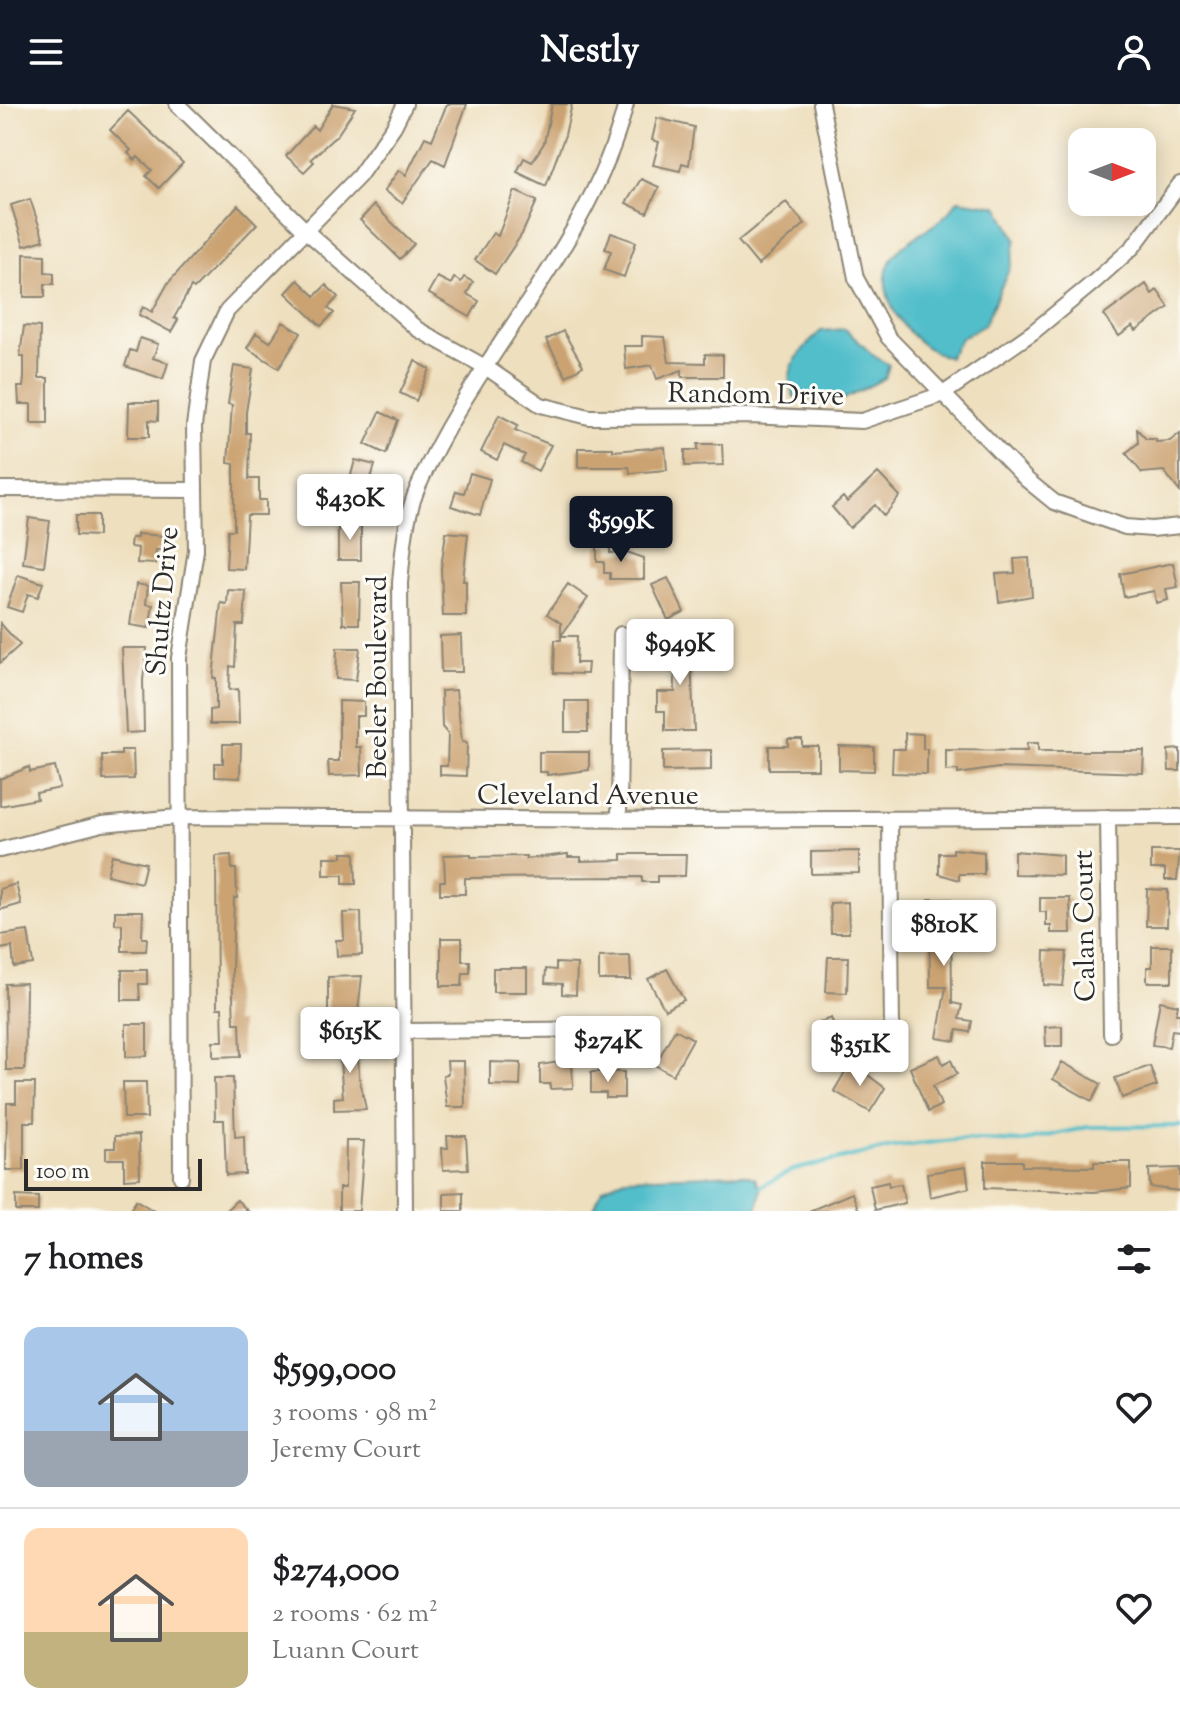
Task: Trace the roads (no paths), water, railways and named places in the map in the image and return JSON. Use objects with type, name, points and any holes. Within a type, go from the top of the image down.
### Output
[{"type":"street","name":"Random Drive","points":[[177,104],[305,230],[417,329],[487,368],[541,405],[589,417],[750,416],[862,421],[943,394],[1033,332],[1094,282],[1133,247],[1180,184]]},
{"type":"street","name":"Shultz Drive","points":[[181,1177],[177,817],[179,658],[196,550],[197,393],[203,361],[227,311],[359,176],[394,126],[405,104]]},
{"type":"street","name":"Beeler Boulevard","points":[[405,1211],[400,583],[405,533],[417,489],[487,368],[553,267],[601,176],[626,104]]},
{"type":"street","points":[[821,104],[856,278],[888,337],[1027,480],[1054,502],[1125,527],[1152,529],[1180,526]]},
{"type":"street","points":[[0,489],[195,490]]},
{"type":"street","points":[[619,819],[621,634]]},
{"type":"street","name":"Cleveland Avenue","points":[[0,850],[102,824],[177,817],[402,820],[1180,817]]},
{"type":"street","name":"Calan Court","points":[[1108,817],[1111,1034]]},
{"type":"street","points":[[890,819],[892,1031]]},
{"type":"street","points":[[404,1031],[622,1029]]},
{"type":"water","points":[[958,200],[998,206],[1016,239],[1011,265],[984,325],[961,338],[949,357],[935,352],[909,332],[890,303],[886,287],[887,271],[893,257],[942,218]]},
{"type":"water","points":[[845,329],[874,356],[889,365],[885,378],[840,401],[795,398],[791,388],[791,370],[800,353],[821,331]]},
{"type":"water","points":[[742,1174],[755,1178],[761,1190],[757,1211],[593,1211],[602,1189],[625,1178]]},
{"type":"waterway","points":[[756,1189],[793,1170],[892,1147],[962,1139],[1020,1142],[1088,1127],[1180,1126]]}]
